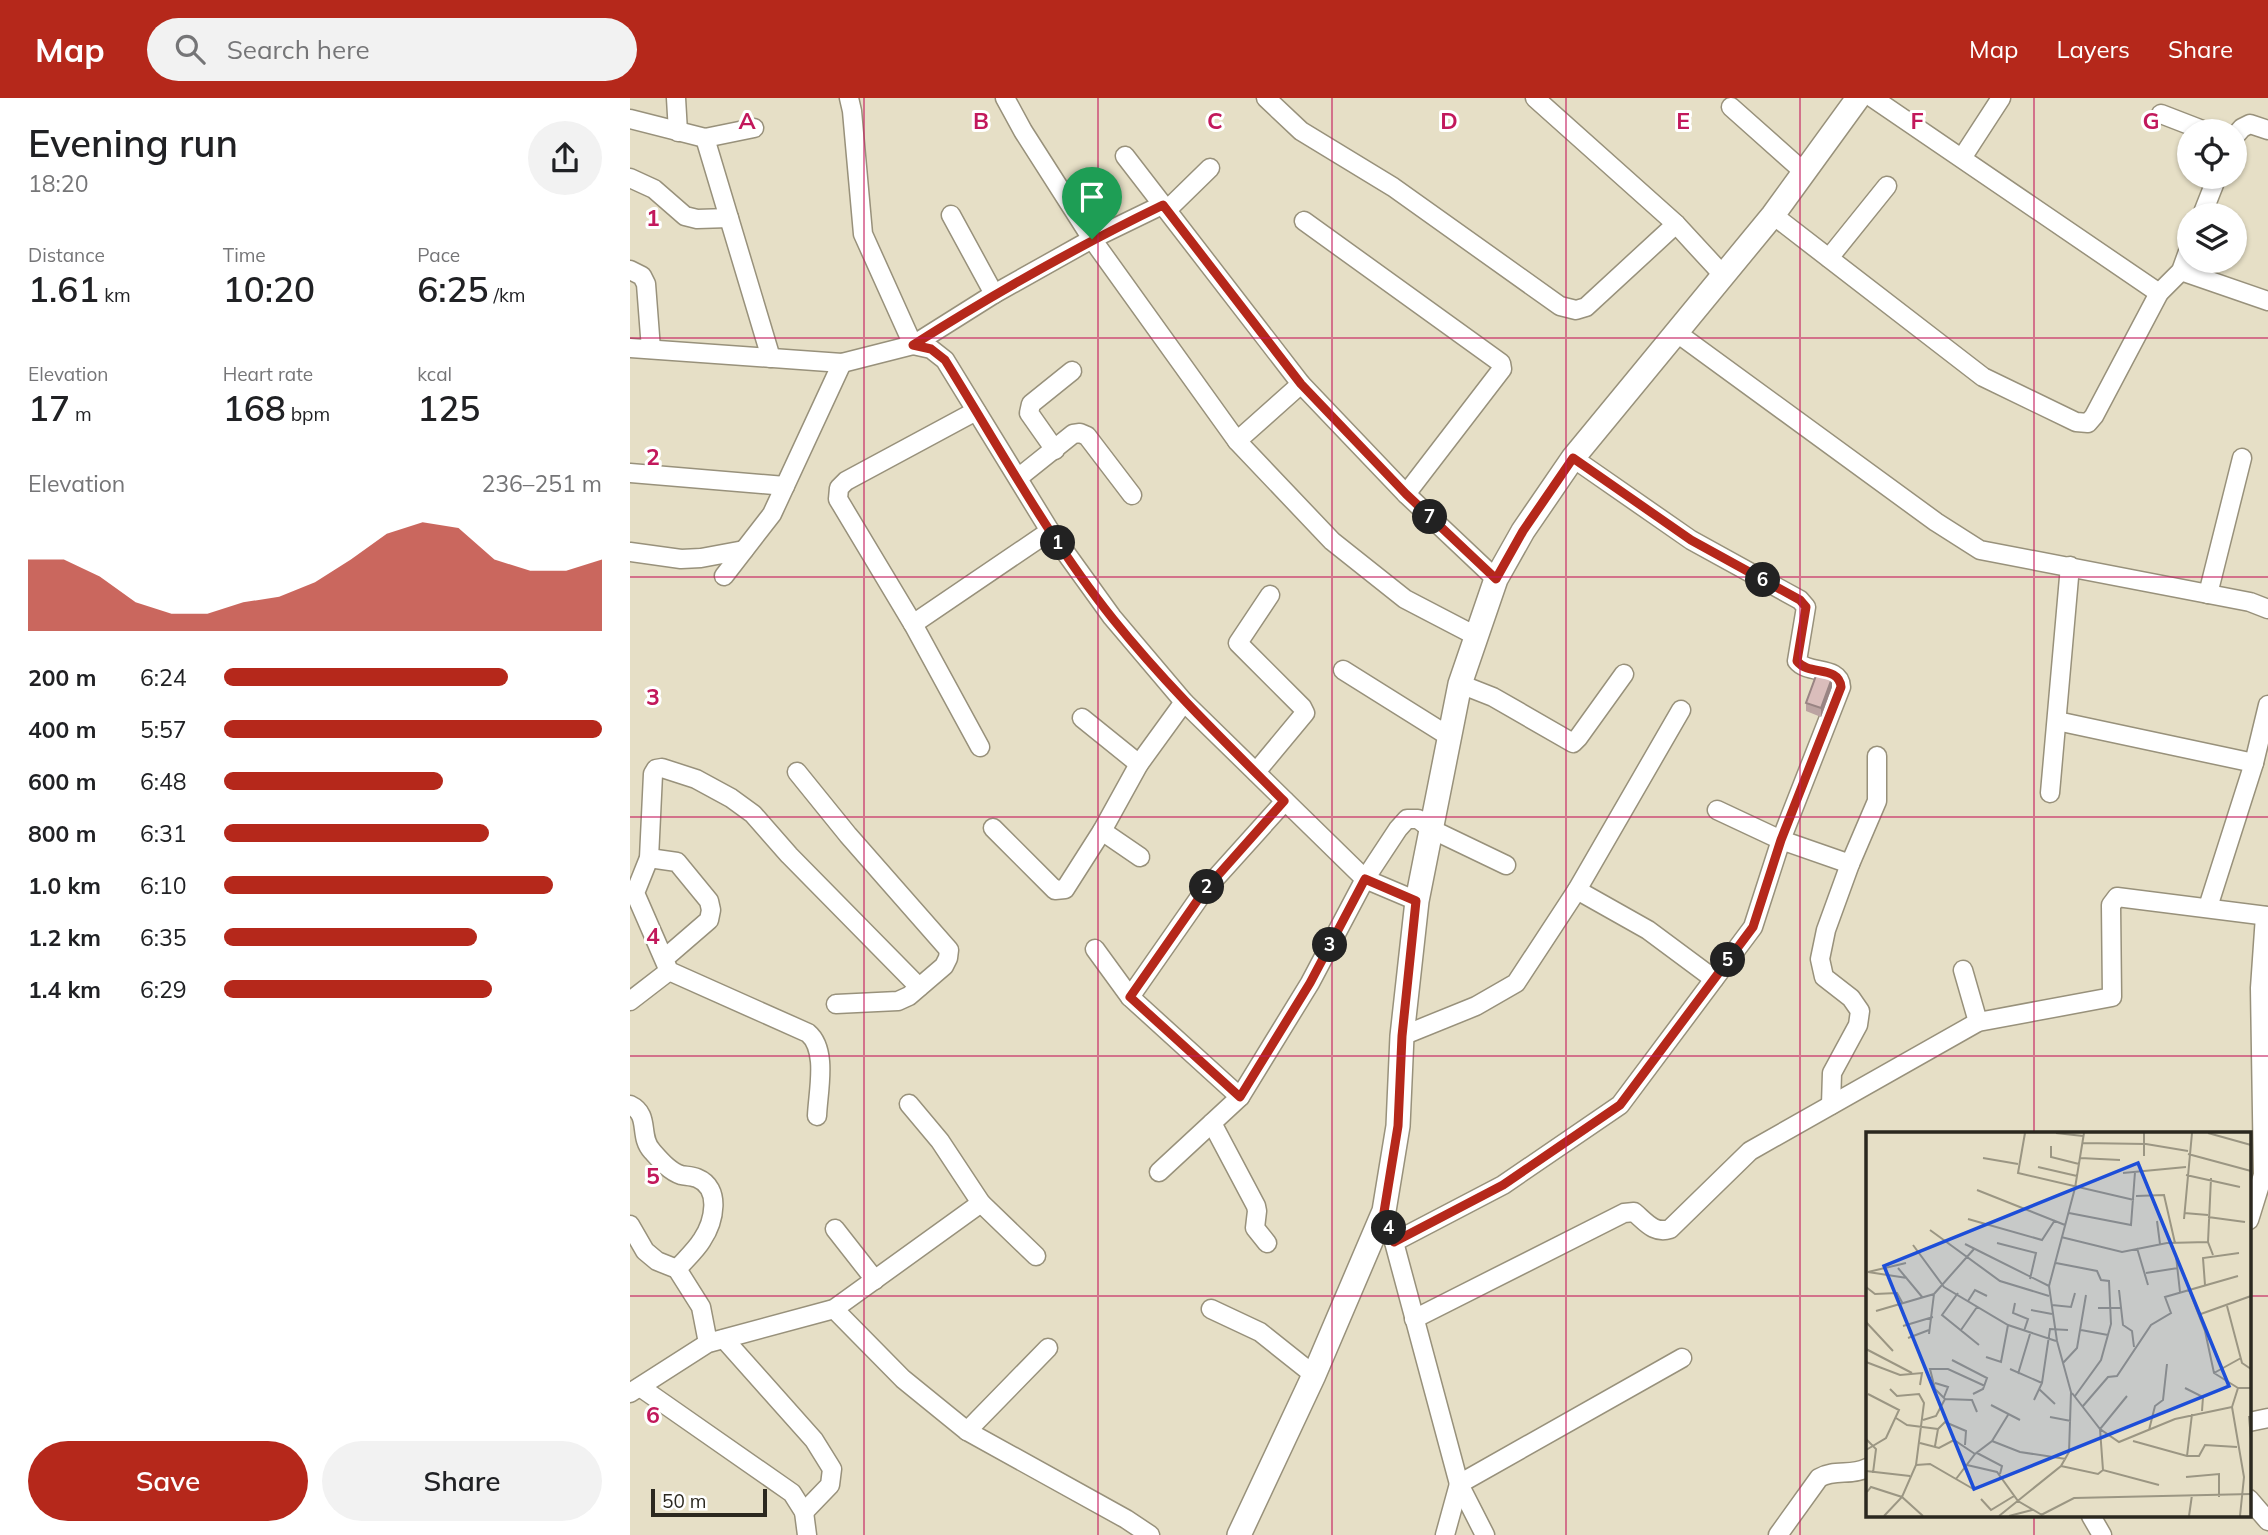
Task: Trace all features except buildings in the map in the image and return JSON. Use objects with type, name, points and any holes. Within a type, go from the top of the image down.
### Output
[{"type":"main road","points":[[1240,1535],[1314,1375],[1384,1212],[1398,1126],[1402,1036],[1416,901],[1460,684],[1496,579],[1523,531],[1573,458],[1773,215],[1858,98]]},
{"type":"street","points":[[676,98],[678,132]]},
{"type":"street","points":[[849,98],[863,234],[913,345]]},
{"type":"street","points":[[1006,98],[1023,131],[1092,239],[1237,441],[1342,550],[1405,599],[1476,636]]},
{"type":"street","points":[[1266,98],[1301,131],[1394,187],[1560,306],[1576,310],[1586,307],[1676,224]]},
{"type":"street","points":[[1535,98],[1676,224],[1723,275]]},
{"type":"street","points":[[1873,98],[2159,293]]},
{"type":"street","points":[[1962,158],[2001,98]]},
{"type":"street","points":[[1731,107],[1804,173]]},
{"type":"street","points":[[2161,114],[2177,120]]},
{"type":"street","points":[[630,119],[705,138],[754,128]]},
{"type":"street","points":[[2247,126],[2268,130]]},
{"type":"street","points":[[705,138],[771,358]]},
{"type":"street","points":[[1125,156],[1301,384],[1406,494],[1496,579]]},
{"type":"street","points":[[630,348],[842,363],[913,345],[994,293],[1092,239],[1165,208],[1210,168]]},
{"type":"street","points":[[630,178],[654,189],[685,216],[697,219],[729,218]]},
{"type":"street","points":[[1829,258],[1887,186]]},
{"type":"street","points":[[951,215],[994,293]]},
{"type":"street","points":[[1773,215],[1983,377],[2076,422],[2088,423],[2094,416],[2159,293],[2179,273]]},
{"type":"street","points":[[1304,221],[1501,363],[1502,369],[1406,494]]},
{"type":"street","points":[[630,270],[642,276],[646,284],[651,349]]},
{"type":"street","points":[[2187,273],[2268,301]]},
{"type":"street","points":[[1676,333],[1936,522],[1980,550],[2208,593],[2250,602],[2268,609]]},
{"type":"street","points":[[913,345],[931,349],[945,360],[1050,531],[1111,617],[1184,702],[1365,879],[1416,901]]},
{"type":"street","points":[[724,576],[772,514],[842,363]]},
{"type":"street","points":[[1055,450],[1029,413],[1031,404],[1072,371]]},
{"type":"street","points":[[1237,441],[1301,384]]},
{"type":"street","points":[[976,411],[846,481],[839,488],[838,499],[913,624],[980,747]]},
{"type":"street","points":[[1018,478],[1073,434],[1080,433],[1087,436],[1132,495]]},
{"type":"street","points":[[1394,1242],[1503,1185],[1620,1105],[1753,927],[1781,840],[1841,687],[1841,680],[1836,675],[1801,666],[1797,661],[1806,607],[1800,600],[1691,540],[1573,458]]},
{"type":"street","points":[[2208,593],[2242,458]]},
{"type":"street","points":[[630,473],[785,486]]},
{"type":"street","points":[[913,624],[1050,531]]},
{"type":"street","points":[[630,552],[681,559],[744,550]]},
{"type":"street","points":[[2050,793],[2070,566]]},
{"type":"street","points":[[1256,772],[1305,713],[1238,643],[1270,595]]},
{"type":"street","points":[[1343,670],[1450,737]]},
{"type":"street","points":[[1460,684],[1493,697],[1573,743],[1624,674]]},
{"type":"street","points":[[993,828],[1055,890],[1065,889],[1102,831],[1139,764],[1184,702]]},
{"type":"street","points":[[2208,907],[2254,763],[2268,705]]},
{"type":"street","points":[[1402,1036],[1476,1006],[1516,983],[1577,890],[1681,710]]},
{"type":"street","points":[[1082,718],[1139,764]]},
{"type":"street","points":[[2057,721],[2254,763]]},
{"type":"street","points":[[1831,1105],[1832,1073],[1858,1025],[1860,1011],[1852,998],[1824,977],[1820,959],[1826,930],[1877,801],[1877,757]]},
{"type":"street","points":[[817,1115],[820,1050],[815,1039],[808,1033],[667,964],[635,893],[649,858],[653,774],[656,769],[662,768],[696,779],[731,798],[753,814],[789,855],[919,987]]},
{"type":"street","points":[[797,772],[848,835],[949,950],[944,966],[898,1001],[835,1004]]},
{"type":"street","points":[[1130,997],[1204,891],[1284,801]]},
{"type":"street","points":[[1717,810],[1781,840],[1850,864]]},
{"type":"street","points":[[1159,1172],[1240,1097],[1310,983],[1365,879],[1398,829],[1408,819],[1418,819],[1431,829],[1506,865]]},
{"type":"street","points":[[1102,831],[1140,857]]},
{"type":"street","points":[[630,1001],[709,920],[711,910],[709,901],[677,862],[649,858]]},
{"type":"street","points":[[1577,890],[1648,930],[1714,979]]},
{"type":"street","points":[[1414,1319],[1624,1213],[1634,1212],[1654,1230],[1661,1232],[1670,1229],[1749,1151],[1978,1022],[2112,997],[2111,905],[2117,897],[2267,916],[2260,988],[2265,1070],[2263,1175],[2250,1217]]},
{"type":"street","points":[[1096,949],[1130,997],[1240,1097]]},
{"type":"street","points":[[1963,970],[1978,1022]]},
{"type":"street","points":[[909,1104],[940,1141],[981,1203],[1036,1256]]},
{"type":"street","points":[[630,1105],[638,1109],[645,1123],[644,1137],[649,1148],[671,1171],[699,1178],[713,1193],[715,1205],[704,1239],[677,1269]]},
{"type":"street","points":[[1212,1124],[1256,1206],[1255,1228],[1267,1243]]},
{"type":"street","points":[[807,1535],[804,1512],[792,1493],[635,1390],[716,1341],[834,1310],[981,1203]]},
{"type":"street","points":[[1384,1212],[1459,1484],[1485,1535]]},
{"type":"street","points":[[630,1226],[645,1251],[657,1261],[677,1269],[701,1307],[716,1341],[814,1440],[832,1469],[830,1485],[804,1512]]},
{"type":"street","points":[[835,1229],[875,1280]]},
{"type":"street","points":[[1211,1309],[1260,1332],[1314,1375]]},
{"type":"street","points":[[834,1310],[903,1380],[967,1431],[1150,1535]]},
{"type":"street","points":[[967,1431],[1048,1348]]},
{"type":"street","points":[[1445,1535],[1459,1484],[1682,1359]]},
{"type":"street","points":[[2250,1422],[2268,1418]]},
{"type":"street","points":[[1778,1535],[1819,1478],[1826,1473],[1861,1472],[1866,1469]]},
{"type":"street","points":[[2250,1500],[2268,1521]]},
{"type":"street","points":[[2092,1518],[2102,1535]]},
{"type":"route","points":[[1163,205],[1301,384],[1406,494],[1496,579],[1523,531],[1573,458],[1691,540],[1800,600],[1806,607],[1797,661],[1801,666],[1836,675],[1841,680],[1841,687],[1781,840],[1753,927],[1620,1105],[1503,1185],[1394,1242],[1384,1212],[1398,1126],[1402,1036],[1416,901],[1365,879],[1310,983],[1240,1097],[1130,997],[1204,891],[1284,801],[1184,702],[1111,617],[1050,531],[945,360],[931,349],[913,345],[994,293],[1092,239],[1163,205]]}]
